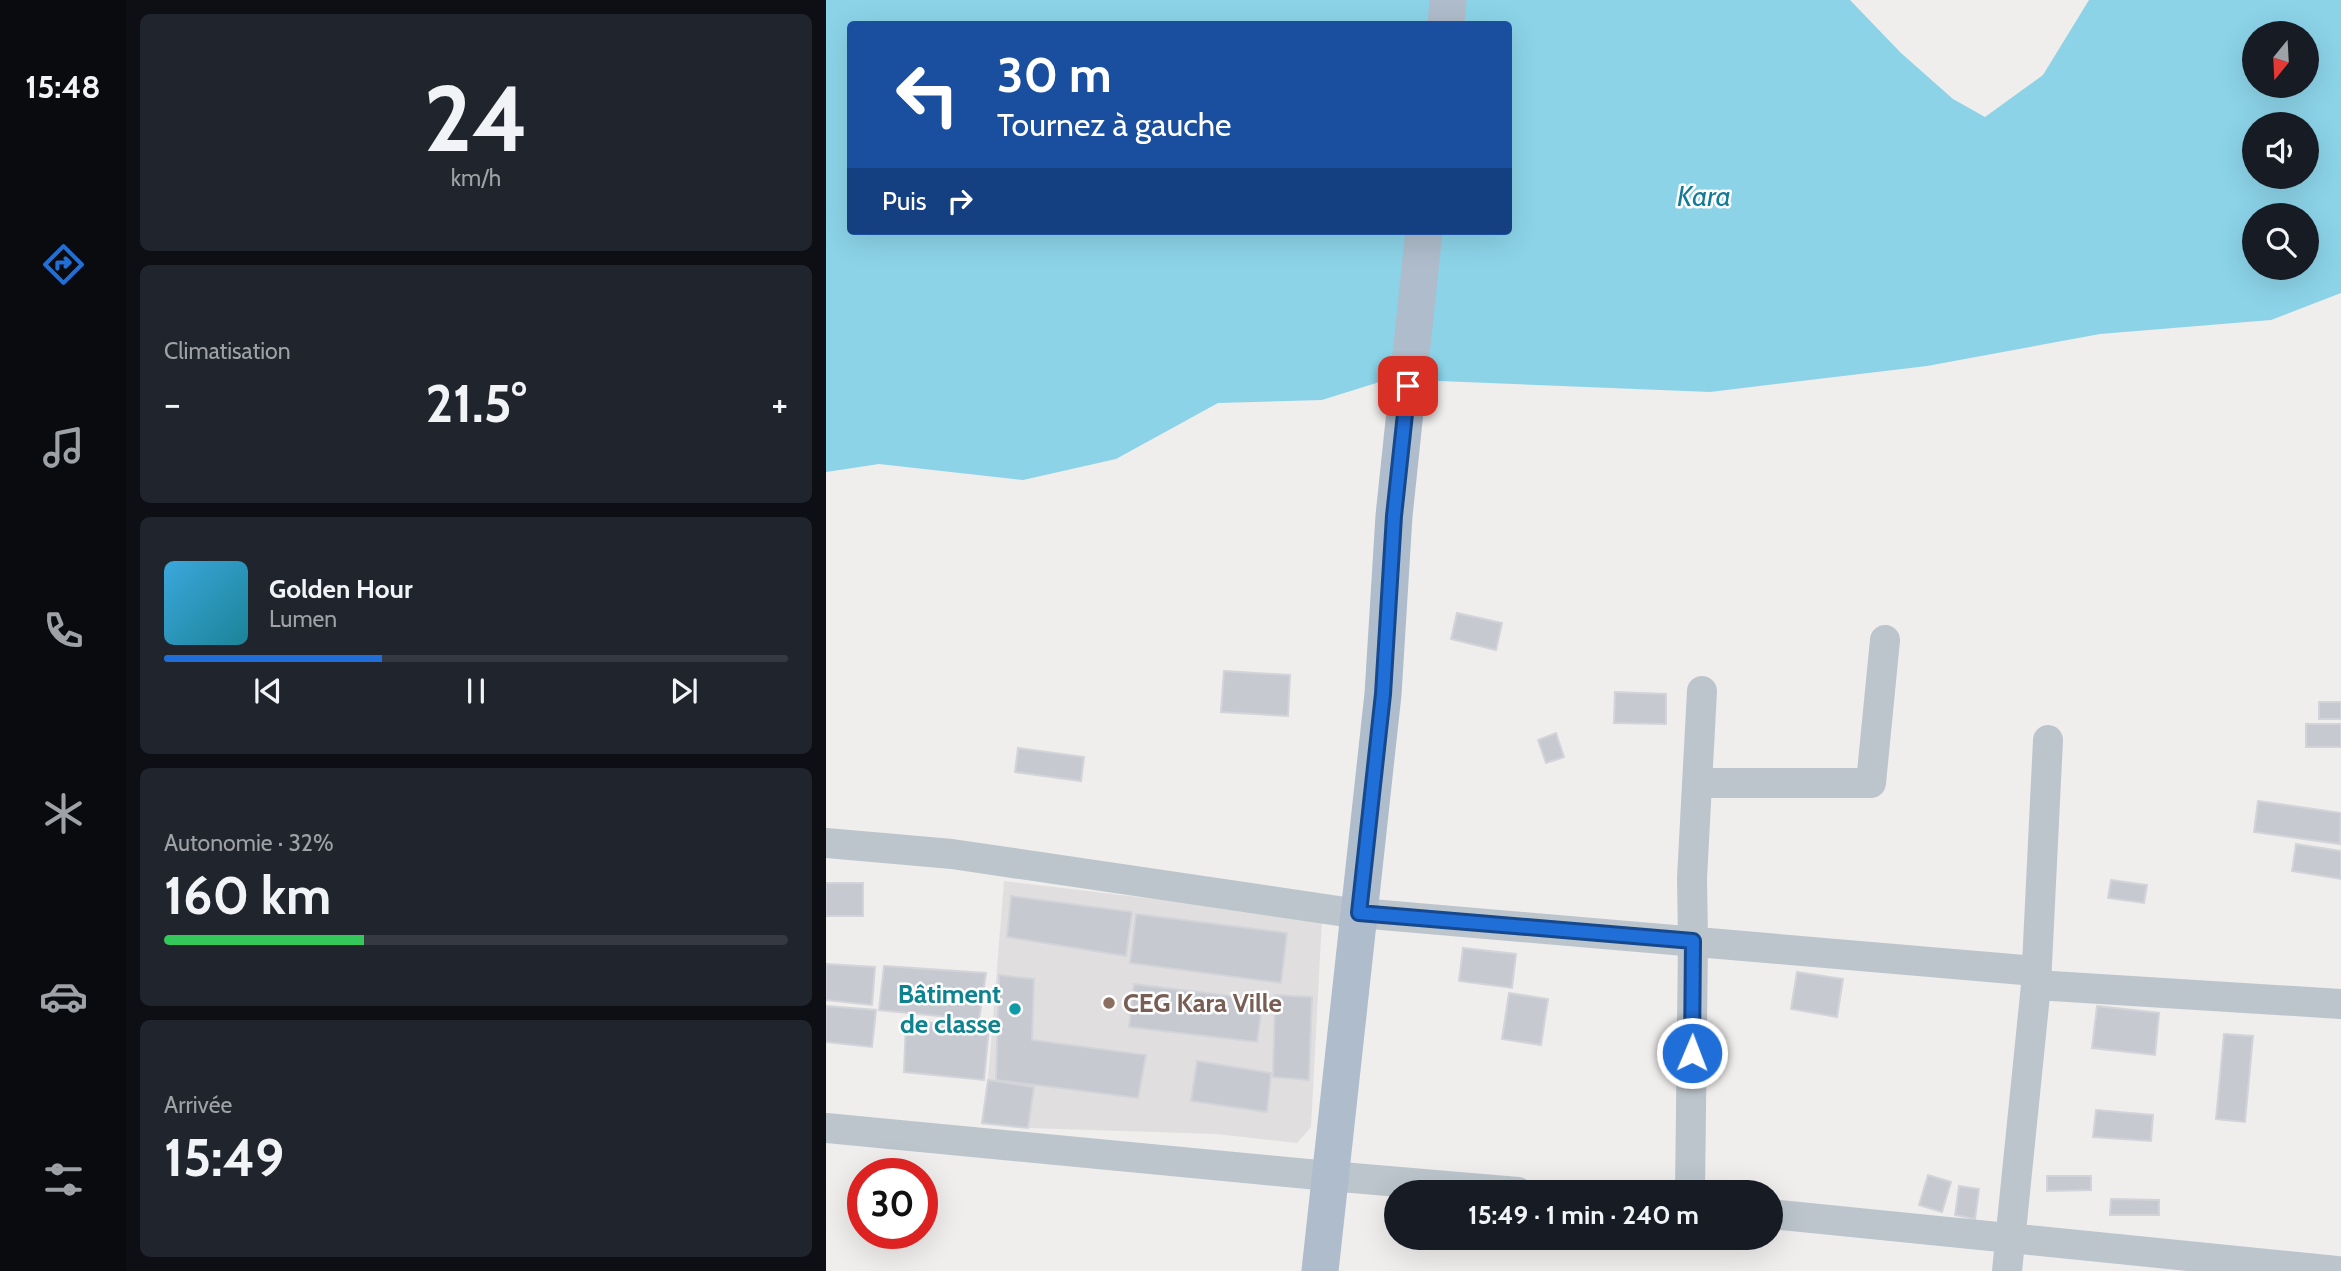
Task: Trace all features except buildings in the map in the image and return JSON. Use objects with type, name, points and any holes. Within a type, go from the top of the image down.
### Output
[{"type":"main road","points":[[1446,21],[1448,0]]},
{"type":"main road","points":[[1320,1271],[1383,694],[1394,516],[1424,235]]},
{"type":"street","points":[[1697,783],[1871,783],[1885,640]]},
{"type":"street","points":[[1690,1180],[1692,878],[1702,691]]},
{"type":"street","points":[[2007,1271],[2035,978],[2048,740]]},
{"type":"street","points":[[826,843],[952,855],[1359,914],[1693,941],[2035,978],[2341,1004]]},
{"type":"street","points":[[826,1128],[1384,1181]]},
{"type":"street","points":[[1783,1215],[2337,1271]]},
{"type":"shaded area","name":"CEG Kara Ville","points":[[1004,881],[1322,919],[1311,1127],[1297,1143],[1217,1134],[1028,1128],[982,1123]]},
{"type":"water","name":"Kara","points":[[826,0],[1850,0],[1901,53],[1953,99],[1985,117],[2043,75],[2089,0],[2341,0],[2341,293],[2271,320],[2100,334],[1927,366],[1710,392],[1389,379],[1322,400],[1218,403],[1116,459],[1023,480],[879,464],[826,472]]},
{"type":"place","name":"CEG Kara Ville","points":[[1109,1003]]},
{"type":"place","name":"Bâtiment de classe","points":[[1015,1009]]},
{"type":"route","points":[[1408,386],[1394,516],[1383,694],[1359,913],[1693,941],[1692,1053]]}]
